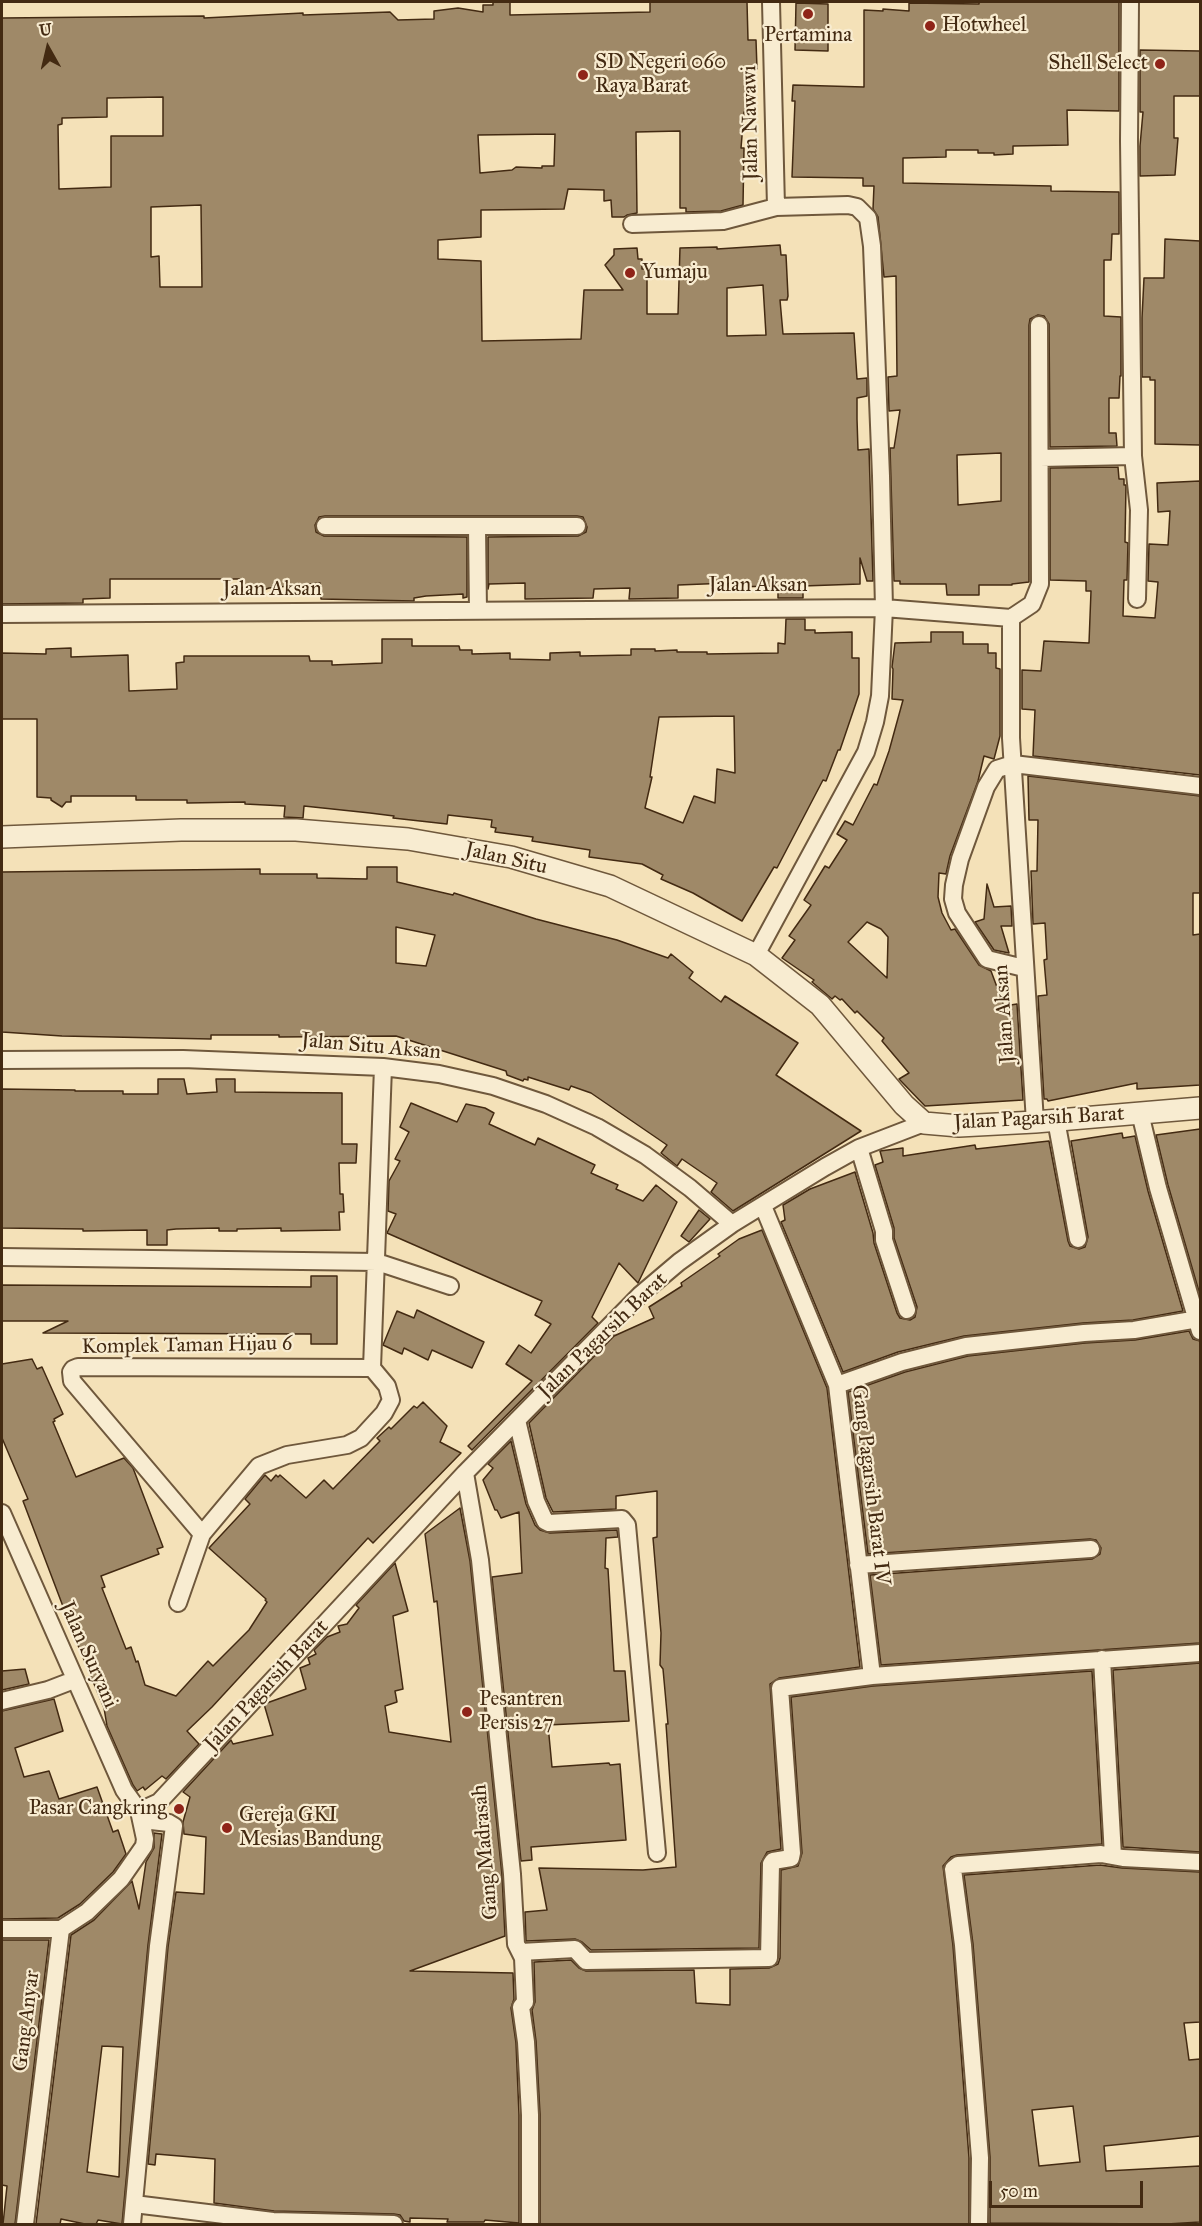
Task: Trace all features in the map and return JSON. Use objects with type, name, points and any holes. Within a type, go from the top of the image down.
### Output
[{"type":"street","name":"Jalan Nawawi","points":[[771,2],[776,207]]},
{"type":"street","points":[[1130,2],[1129,141],[1133,456],[1139,510],[1137,599]]},
{"type":"street","points":[[632,224],[723,221],[776,207],[848,206],[857,207],[867,218],[872,246],[884,608],[880,696],[866,753],[756,956]]},
{"type":"street","points":[[1011,618],[1032,604],[1040,584],[1039,325]]},
{"type":"street","points":[[1040,458],[1133,456]]},
{"type":"street","points":[[325,526],[578,526]]},
{"type":"street","points":[[477,527],[478,611]]},
{"type":"street","name":"Jalan Aksan","points":[[2,614],[884,608],[1011,618],[1013,764],[1024,968],[1046,1121],[1078,1239]]},
{"type":"street","points":[[1024,968],[987,958],[957,913],[953,899],[960,859],[986,787],[998,769],[1013,764],[1200,786]]},
{"type":"street","name":"Jalan Situ","points":[[2,837],[181,830],[296,830],[408,839],[511,856],[610,886],[756,956],[820,1005],[904,1105],[924,1123]]},
{"type":"street","name":"Jalan Situ Aksan","points":[[2,1060],[183,1059],[383,1067],[439,1074],[493,1086],[597,1127],[645,1155],[690,1188],[732,1224]]},
{"type":"street","points":[[178,1603],[202,1534],[259,1466],[287,1455],[347,1445],[361,1438],[384,1413],[391,1400],[387,1386],[372,1368],[383,1067]]},
{"type":"street","name":"Jalan Pagarsih Barat","points":[[141,1816],[159,1803],[465,1473],[640,1295],[679,1262],[732,1224],[859,1148],[924,1123],[959,1126],[1200,1108]]},
{"type":"street","points":[[837,1385],[902,1362],[966,1346],[1084,1333],[1199,1325],[1158,1188],[1140,1113]]},
{"type":"street","points":[[859,1148],[884,1231],[884,1240],[907,1310]]},
{"type":"street","name":"Gang Pagarsih Barat IV","points":[[763,1206],[837,1385],[872,1676]]},
{"type":"street","points":[[2,1257],[377,1262],[450,1286]]},
{"type":"street","name":"Komplek Taman Hijau 6","points":[[202,1534],[72,1381],[70,1372],[73,1369],[78,1367],[372,1368]]},
{"type":"street","points":[[517,1420],[536,1501],[545,1521],[549,1523],[622,1519],[627,1525],[657,1853]]},
{"type":"street","name":"Gang Madrasah","points":[[465,1473],[480,1560],[512,1874],[516,1944],[521,1952],[525,2002],[521,2007],[526,2042],[530,2115],[530,2224]]},
{"type":"street","name":"Jalan Suryani","points":[[2,1513],[124,1790],[141,1816]]},
{"type":"street","points":[[858,1565],[1091,1549]]},
{"type":"street","points":[[521,1952],[575,1949],[586,1961],[769,1958],[771,1864],[773,1861],[790,1858],[792,1853],[780,1688],[872,1676],[1200,1653]]},
{"type":"street","points":[[1102,1659],[1113,1856]]},
{"type":"street","points":[[2,1701],[48,1690],[74,1680]]},
{"type":"street","points":[[2,1929],[61,1929],[87,1912],[121,1879],[144,1846],[141,1816],[174,1826],[158,1946],[132,2224]]},
{"type":"street","points":[[979,2224],[980,2158],[963,1945],[953,1869],[958,1865],[1101,1854],[1200,1862]]},
{"type":"street","name":"Gang Anyar","points":[[25,2224],[61,1929]]},
{"type":"street","points":[[134,2204],[273,2221],[394,2224]]},
{"type":"building","points":[[493,2],[510,2],[510,15],[650,12],[650,2],[747,2],[748,40],[756,40],[757,69],[747,69],[747,81],[745,82],[746,112],[744,112],[741,148],[744,148],[743,205],[721,211],[686,212],[686,208],[680,208],[680,131],[636,132],[637,213],[624,217],[612,217],[611,200],[604,201],[604,190],[568,189],[564,209],[481,210],[481,237],[438,240],[438,259],[481,261],[482,341],[581,339],[584,290],[623,290],[605,265],[614,255],[614,249],[637,248],[638,259],[642,259],[642,269],[647,269],[647,314],[678,314],[680,248],[717,247],[717,249],[780,245],[781,255],[786,255],[788,296],[787,300],[780,300],[783,334],[854,333],[857,379],[867,378],[867,396],[857,398],[857,419],[858,450],[869,449],[873,581],[867,581],[860,558],[860,584],[803,586],[803,598],[778,598],[778,586],[729,587],[729,583],[678,585],[678,598],[629,599],[630,588],[594,589],[593,598],[525,599],[525,583],[489,584],[488,589],[488,537],[578,536],[586,532],[587,527],[583,517],[325,516],[319,517],[315,525],[316,532],[324,536],[467,537],[467,597],[463,598],[463,594],[426,596],[414,598],[414,601],[321,599],[320,583],[269,588],[253,594],[250,588],[240,589],[240,579],[110,579],[110,598],[83,599],[83,603],[2,604],[2,18],[204,16],[204,18],[303,13],[303,15],[390,12],[398,20],[434,19],[434,11],[458,8],[483,12],[483,5],[493,5]],"holes":[[[163,97],[163,136],[111,136],[111,187],[59,189],[58,125],[62,124],[62,118],[107,117],[107,98]],[[555,134],[554,166],[516,167],[512,170],[480,173],[478,135]],[[201,205],[202,287],[160,287],[159,256],[151,257],[151,207]],[[763,285],[766,335],[727,336],[727,288]]]},
{"type":"building","points":[[979,2],[1119,2],[1119,111],[1067,110],[1068,145],[1013,146],[1013,154],[994,155],[994,153],[978,153],[978,150],[946,150],[946,157],[903,158],[903,183],[1051,186],[1051,191],[1119,192],[1119,234],[1112,234],[1111,260],[1104,260],[1104,316],[1121,317],[1121,376],[1119,398],[1109,398],[1109,433],[1116,433],[1117,446],[1050,447],[1049,324],[1044,316],[1038,315],[1030,319],[1029,582],[1012,585],[979,585],[979,595],[947,595],[946,584],[900,584],[900,581],[894,581],[890,448],[894,448],[900,410],[889,411],[888,377],[897,376],[896,276],[884,277],[878,217],[873,209],[874,186],[863,186],[863,178],[792,177],[795,101],[792,101],[793,85],[864,87],[864,10],[909,11],[909,3],[979,4]],"holes":[[[1001,453],[1001,501],[958,505],[957,455]]]},
{"type":"building","points":[[796,3],[828,4],[828,51],[795,50]]},
{"type":"building","points":[[1140,50],[1200,51],[1200,96],[1174,96],[1174,138],[1178,138],[1175,175],[1140,176],[1143,112],[1140,112]]},
{"type":"building","points":[[1165,239],[1200,241],[1200,445],[1155,444],[1155,380],[1142,377],[1144,278],[1164,278]]},
{"type":"building","points":[[1118,467],[1119,479],[1124,479],[1124,485],[1126,485],[1125,542],[1128,543],[1123,616],[1155,618],[1158,582],[1148,581],[1149,544],[1168,545],[1170,511],[1158,512],[1157,483],[1200,481],[1200,775],[1033,756],[1035,710],[1022,709],[1022,670],[1041,671],[1044,641],[1089,643],[1091,591],[1086,591],[1086,581],[1050,580],[1050,468]]},
{"type":"building","points":[[786,619],[805,619],[805,630],[815,630],[815,633],[852,632],[852,658],[859,658],[859,694],[840,750],[838,750],[826,781],[823,780],[777,868],[774,867],[742,921],[693,893],[661,879],[663,875],[642,864],[589,857],[590,850],[532,841],[533,837],[495,832],[496,828],[491,827],[492,820],[448,815],[447,824],[304,806],[303,818],[284,817],[285,806],[245,804],[245,802],[187,803],[187,800],[136,800],[136,796],[71,796],[71,802],[66,802],[62,807],[51,798],[37,797],[37,719],[2,719],[2,653],[46,654],[46,649],[71,648],[71,657],[128,655],[129,691],[177,689],[176,663],[184,662],[184,656],[309,656],[310,661],[332,661],[332,665],[382,663],[382,639],[412,639],[412,646],[459,646],[460,650],[472,650],[472,654],[510,653],[510,659],[550,660],[550,653],[580,652],[580,656],[631,655],[631,649],[677,650],[677,652],[707,652],[707,654],[778,653],[778,643],[785,644]],"holes":[[[734,716],[735,773],[717,769],[715,803],[694,796],[683,823],[645,808],[652,777],[650,777],[659,717]]]},
{"type":"building","points":[[931,632],[963,632],[963,644],[988,644],[988,653],[996,653],[996,668],[1000,669],[1000,736],[994,759],[984,756],[978,781],[950,856],[946,874],[939,873],[938,897],[942,913],[951,930],[955,929],[979,965],[991,971],[1004,1006],[1017,1004],[1023,1100],[925,1106],[899,1079],[909,1073],[882,1041],[884,1038],[842,999],[835,996],[832,999],[812,982],[814,980],[782,958],[795,940],[789,936],[811,905],[804,900],[825,866],[829,868],[847,840],[837,834],[845,821],[853,825],[874,784],[877,785],[903,700],[892,699],[895,643],[931,642]],"holes":[[[867,922],[881,929],[888,937],[887,978],[848,942]]]},
{"type":"building","points":[[1028,776],[1200,796],[1200,893],[1193,893],[1193,935],[1200,934],[1200,1085],[1137,1089],[1137,1083],[1048,1101],[1044,1099],[1038,996],[1047,995],[1044,960],[1047,959],[1045,923],[1033,924],[1031,871],[1037,871],[1038,820],[1029,820]]},
{"type":"building","points":[[367,867],[397,867],[397,882],[453,895],[454,893],[536,919],[617,940],[668,958],[671,954],[693,972],[689,978],[721,1002],[725,996],[798,1043],[776,1075],[861,1131],[733,1211],[711,1192],[717,1183],[682,1159],[677,1166],[661,1153],[667,1145],[591,1093],[571,1086],[569,1090],[528,1077],[528,1080],[523,1081],[507,1075],[506,1071],[396,1036],[211,1035],[211,1039],[62,1036],[2,1032],[2,872],[260,869],[260,874],[317,874],[317,878],[367,879]],"holes":[[[396,927],[435,935],[426,966],[396,963]]]},
{"type":"building","points":[[987,884],[994,907],[1011,906],[1012,926],[1001,926],[1009,953],[994,950],[975,922],[984,919]]},
{"type":"building","points":[[158,1079],[184,1079],[187,1094],[217,1092],[216,1079],[235,1079],[235,1092],[342,1093],[342,1144],[357,1144],[356,1163],[339,1163],[340,1194],[343,1194],[344,1212],[339,1212],[340,1230],[176,1229],[167,1230],[167,1245],[147,1245],[147,1230],[83,1231],[83,1229],[2,1228],[2,1089],[123,1091],[123,1094],[158,1094]]},
{"type":"building","points":[[411,1103],[457,1122],[466,1104],[485,1108],[494,1113],[489,1124],[535,1145],[538,1138],[595,1165],[591,1173],[618,1185],[616,1189],[643,1201],[656,1185],[677,1202],[638,1283],[619,1263],[592,1317],[598,1323],[472,1450],[468,1446],[532,1381],[506,1364],[519,1345],[531,1353],[551,1324],[535,1315],[542,1301],[387,1233],[396,1214],[388,1211],[389,1181],[400,1161],[395,1159],[409,1132],[400,1127]]},
{"type":"building","points":[[1200,1129],[1200,1295],[1156,1135]]},
{"type":"building","points":[[1122,1133],[1123,1138],[1135,1136],[1148,1191],[1183,1311],[1133,1320],[964,1336],[898,1352],[843,1372],[781,1222],[785,1220],[783,1205],[810,1189],[855,1172],[874,1243],[897,1313],[900,1318],[910,1320],[915,1317],[917,1307],[894,1238],[894,1228],[875,1165],[883,1162],[880,1151],[903,1148],[903,1156],[975,1145],[976,1149],[1049,1141],[1068,1241],[1070,1246],[1079,1249],[1085,1247],[1088,1237],[1071,1141]]},
{"type":"building","points":[[699,1210],[710,1219],[689,1242],[681,1236]]},
{"type":"building","points":[[762,1230],[827,1388],[860,1667],[779,1678],[770,1684],[781,1849],[767,1852],[761,1863],[759,1948],[591,1950],[575,1939],[526,1941],[525,1912],[547,1910],[539,1868],[643,1870],[676,1867],[666,1724],[668,1724],[663,1669],[660,1665],[661,1633],[653,1538],[657,1537],[657,1491],[616,1496],[616,1509],[553,1512],[546,1498],[529,1423],[614,1336],[654,1318],[649,1307],[682,1286],[681,1283],[720,1256],[718,1254],[739,1239]]},
{"type":"building","points":[[311,1276],[337,1276],[337,1344],[311,1344],[311,1334],[43,1333],[68,1321],[2,1321],[2,1285],[311,1287]]},
{"type":"building","points":[[417,1310],[484,1342],[472,1368],[432,1350],[428,1360],[404,1348],[402,1354],[383,1345],[397,1311],[414,1318]]},
{"type":"building","points":[[1189,1331],[1193,1339],[1200,1341],[1200,1643],[881,1665],[870,1575],[1092,1559],[1100,1554],[1101,1548],[1096,1540],[1090,1539],[868,1554],[848,1392],[905,1372],[968,1356],[1135,1340]]},
{"type":"building","points":[[32,1359],[37,1369],[42,1367],[63,1414],[53,1422],[76,1477],[124,1458],[133,1468],[163,1547],[157,1549],[159,1554],[101,1576],[105,1587],[102,1588],[126,1649],[131,1647],[136,1662],[138,1661],[145,1685],[176,1696],[208,1661],[213,1666],[249,1630],[267,1602],[209,1548],[250,1504],[245,1499],[265,1475],[271,1481],[276,1475],[278,1477],[280,1475],[306,1498],[324,1480],[333,1489],[380,1441],[377,1438],[389,1427],[391,1429],[414,1406],[417,1408],[423,1402],[447,1426],[440,1442],[461,1453],[373,1543],[368,1538],[212,1707],[187,1731],[199,1744],[166,1779],[162,1776],[145,1790],[143,1787],[137,1791],[133,1785],[107,1726],[104,1708],[23,1501],[28,1499],[2,1438],[2,1364]]},
{"type":"building","points":[[511,1441],[526,1504],[535,1525],[540,1530],[550,1533],[617,1530],[618,1537],[606,1538],[605,1568],[608,1569],[614,1671],[625,1671],[629,1721],[548,1725],[552,1767],[620,1764],[626,1840],[531,1847],[532,1860],[521,1861],[492,1577],[522,1573],[519,1512],[501,1518],[495,1510],[483,1480],[493,1468],[488,1464]]},
{"type":"building","points":[[460,1508],[470,1561],[502,1875],[505,1936],[410,1971],[513,1973],[514,1999],[511,2008],[516,2043],[519,2115],[519,2223],[485,2220],[484,2222],[447,2222],[448,2219],[410,2218],[410,2222],[394,2214],[274,2211],[214,2203],[215,2159],[156,2154],[155,2165],[148,2164],[168,1947],[176,1892],[204,1894],[206,1837],[184,1834],[183,1822],[190,1797],[183,1792],[231,1740],[233,1744],[273,1735],[264,1704],[306,1689],[300,1668],[310,1664],[308,1658],[316,1654],[314,1650],[327,1637],[340,1632],[338,1626],[347,1624],[359,1608],[356,1605],[395,1563],[408,1611],[393,1616],[403,1689],[395,1691],[397,1702],[385,1706],[389,1732],[451,1742],[437,1601],[434,1602],[425,1534]]},
{"type":"building","points":[[1200,1663],[1200,1852],[1123,1847],[1113,1670]]},
{"type":"building","points":[[25,1669],[29,1684],[2,1690],[2,1671]]},
{"type":"building","points":[[1092,1671],[1102,1844],[957,1855],[951,1857],[943,1866],[953,1946],[969,2158],[969,2224],[540,2224],[540,2114],[532,2010],[535,2002],[534,1962],[571,1960],[586,1971],[694,1970],[696,2003],[730,2005],[730,1969],[769,1968],[778,1964],[780,1958],[781,1870],[798,1866],[802,1853],[791,1697],[873,1686]]},
{"type":"building","points":[[54,1699],[63,1731],[15,1748],[24,1777],[49,1771],[59,1799],[97,1787],[113,1832],[118,1830],[126,1854],[113,1872],[80,1904],[58,1918],[2,1919],[2,1711]]},
{"type":"building","points":[[154,1833],[162,1834],[148,1945],[122,2224],[98,2220],[96,2224],[85,2224],[61,2219],[60,2224],[36,2224],[71,1935],[94,1920],[132,1881],[139,1909],[146,1862],[154,1848]],"holes":[[[102,2046],[123,2047],[119,2177],[87,2172]]]},
{"type":"building","points":[[1100,1865],[1200,1872],[1200,2022],[1184,2023],[1189,2060],[1200,2059],[1200,2136],[1104,2146],[1106,2171],[1200,2166],[1200,2222],[1167,2224],[990,2223],[990,2157],[973,1944],[964,1875]],"holes":[[[1073,2106],[1080,2162],[1039,2166],[1032,2110]]]},
{"type":"building","points":[[2,1940],[49,1940],[15,2224],[3,2224],[7,2186],[2,2185]]},
{"type":"place","name":"Pertamina","points":[[808,14]]},
{"type":"place","name":"Hotwheel","points":[[930,26]]},
{"type":"place","name":"Shell Select","points":[[1160,64]]},
{"type":"place","name":"SD Negeri 060 Raya Barat","points":[[583,75]]},
{"type":"place","name":"Yumaju","points":[[630,273]]},
{"type":"place","name":"Pesantren Persis 27","points":[[467,1712]]},
{"type":"place","name":"Pasar Cangkring","points":[[179,1809]]},
{"type":"place","name":"Gereja GKI Mesias Bandung","points":[[227,1828]]}]
